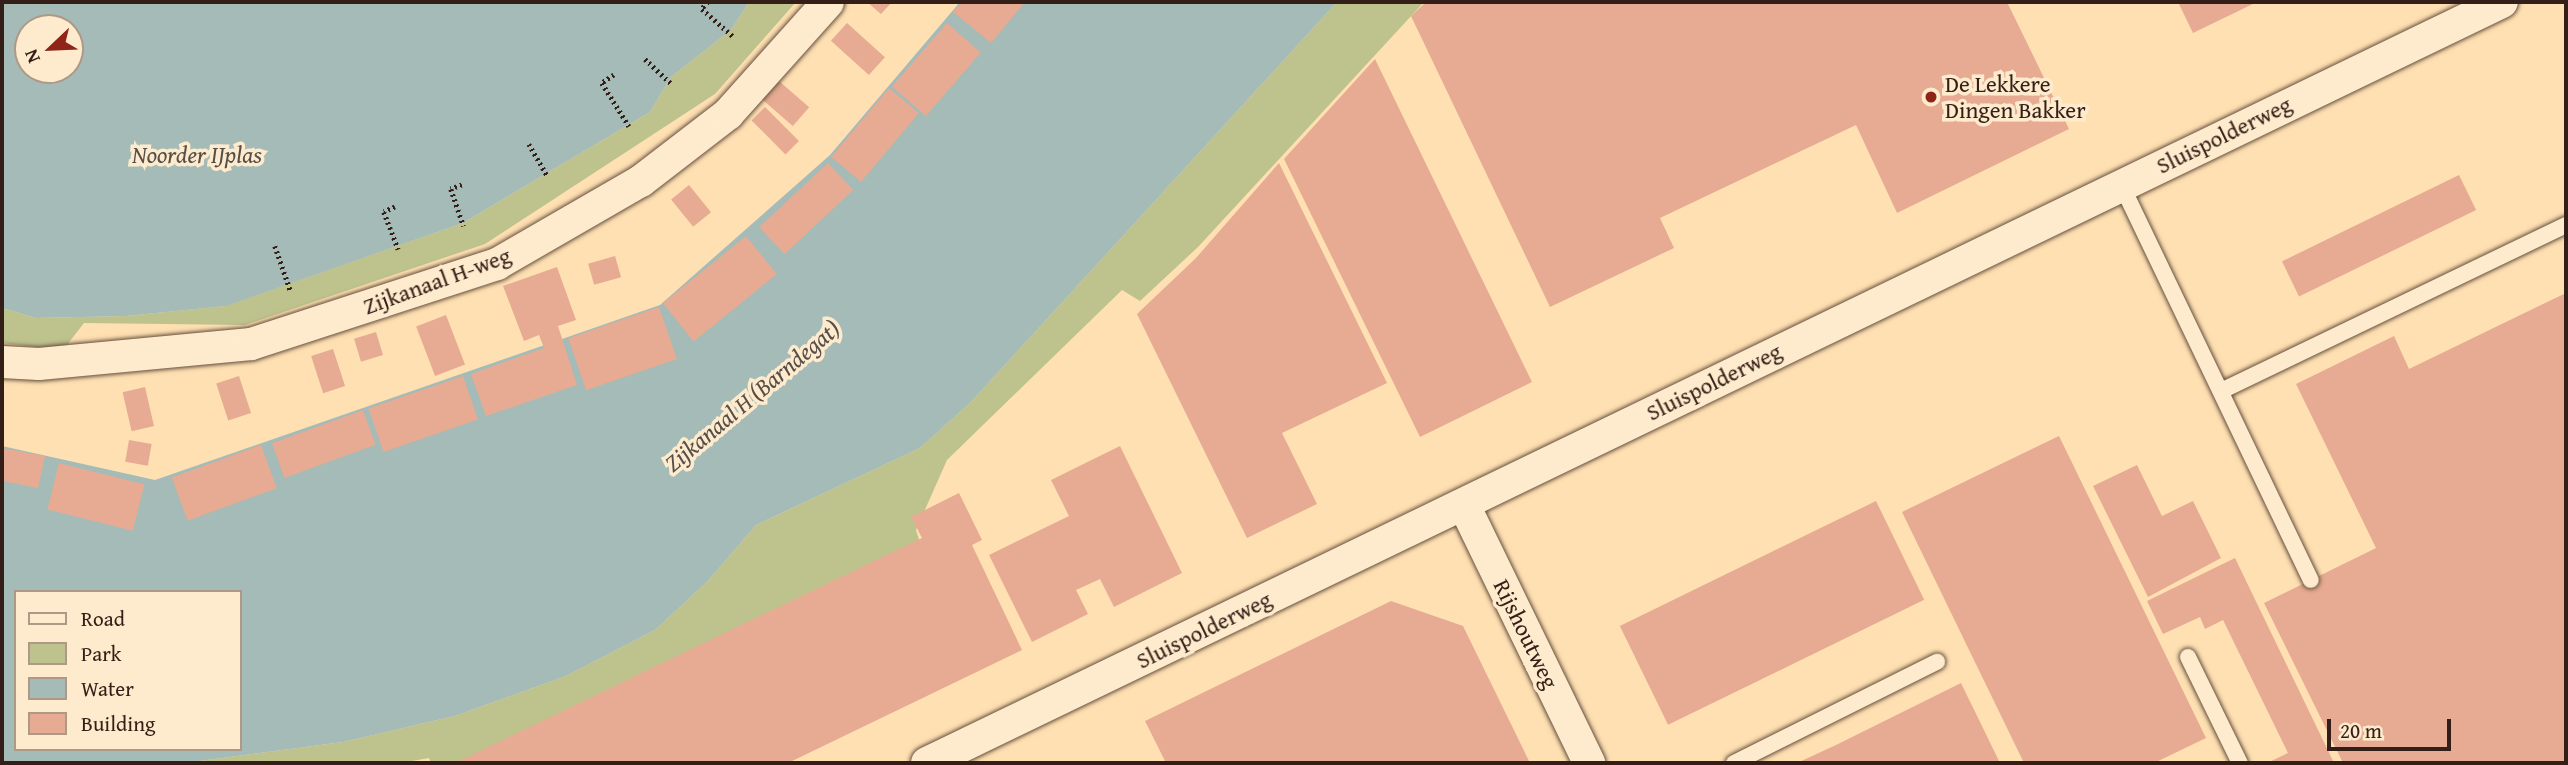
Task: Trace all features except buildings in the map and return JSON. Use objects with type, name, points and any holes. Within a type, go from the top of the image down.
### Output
[{"type":"street","name":"Zijkanaal H-weg","points":[[2,362],[39,364],[251,345],[497,264],[641,181],[728,114],[828,2]]},
{"type":"street","name":"Sluispolderweg","points":[[927,763],[2502,2]]},
{"type":"street","name":"Rijshoutweg","points":[[1464,505],[1589,763]]},
{"type":"lane","points":[[2121,184],[2311,580]]},
{"type":"lane","points":[[2221,391],[2566,225]]},
{"type":"lane","points":[[2188,657],[2239,763]]},
{"type":"lane","points":[[1734,763],[1937,662]]},
{"type":"path","points":[[708,2],[702,9],[734,37]]},
{"type":"path","points":[[645,59],[671,83]]},
{"type":"path","points":[[614,75],[601,83],[629,126]]},
{"type":"path","points":[[529,145],[548,177]]},
{"type":"path","points":[[462,185],[451,189],[464,226]]},
{"type":"path","points":[[395,207],[384,212],[398,249]]},
{"type":"path","points":[[275,246],[293,296]]},
{"type":"green space","points":[[749,2],[796,2],[715,94],[485,244],[245,325],[84,323],[63,350],[2,343],[2,308],[36,318],[126,316],[225,306],[463,223],[650,112],[671,77],[731,30]]},
{"type":"green space","points":[[1337,2],[1424,2],[1198,247],[1140,301],[1122,290],[947,460],[916,530],[922,549],[456,763],[431,763],[429,758],[401,763],[184,763],[343,742],[455,716],[566,676],[655,630],[707,582],[756,525],[920,448],[970,403]]},
{"type":"water","name":"Noorder IJplas","points":[[2,2],[749,2],[731,30],[671,77],[650,112],[463,223],[226,306],[126,316],[36,318],[2,308]]},
{"type":"water","name":"Zijkanaal H (Barndegat)","points":[[960,2],[1337,2],[970,403],[920,448],[756,525],[707,582],[655,630],[566,676],[455,716],[343,742],[184,763],[2,763],[2,446],[155,480],[660,305],[830,155]]},
{"type":"place","name":"De Lekkere Dingen Bakker","points":[[1931,97]]}]
